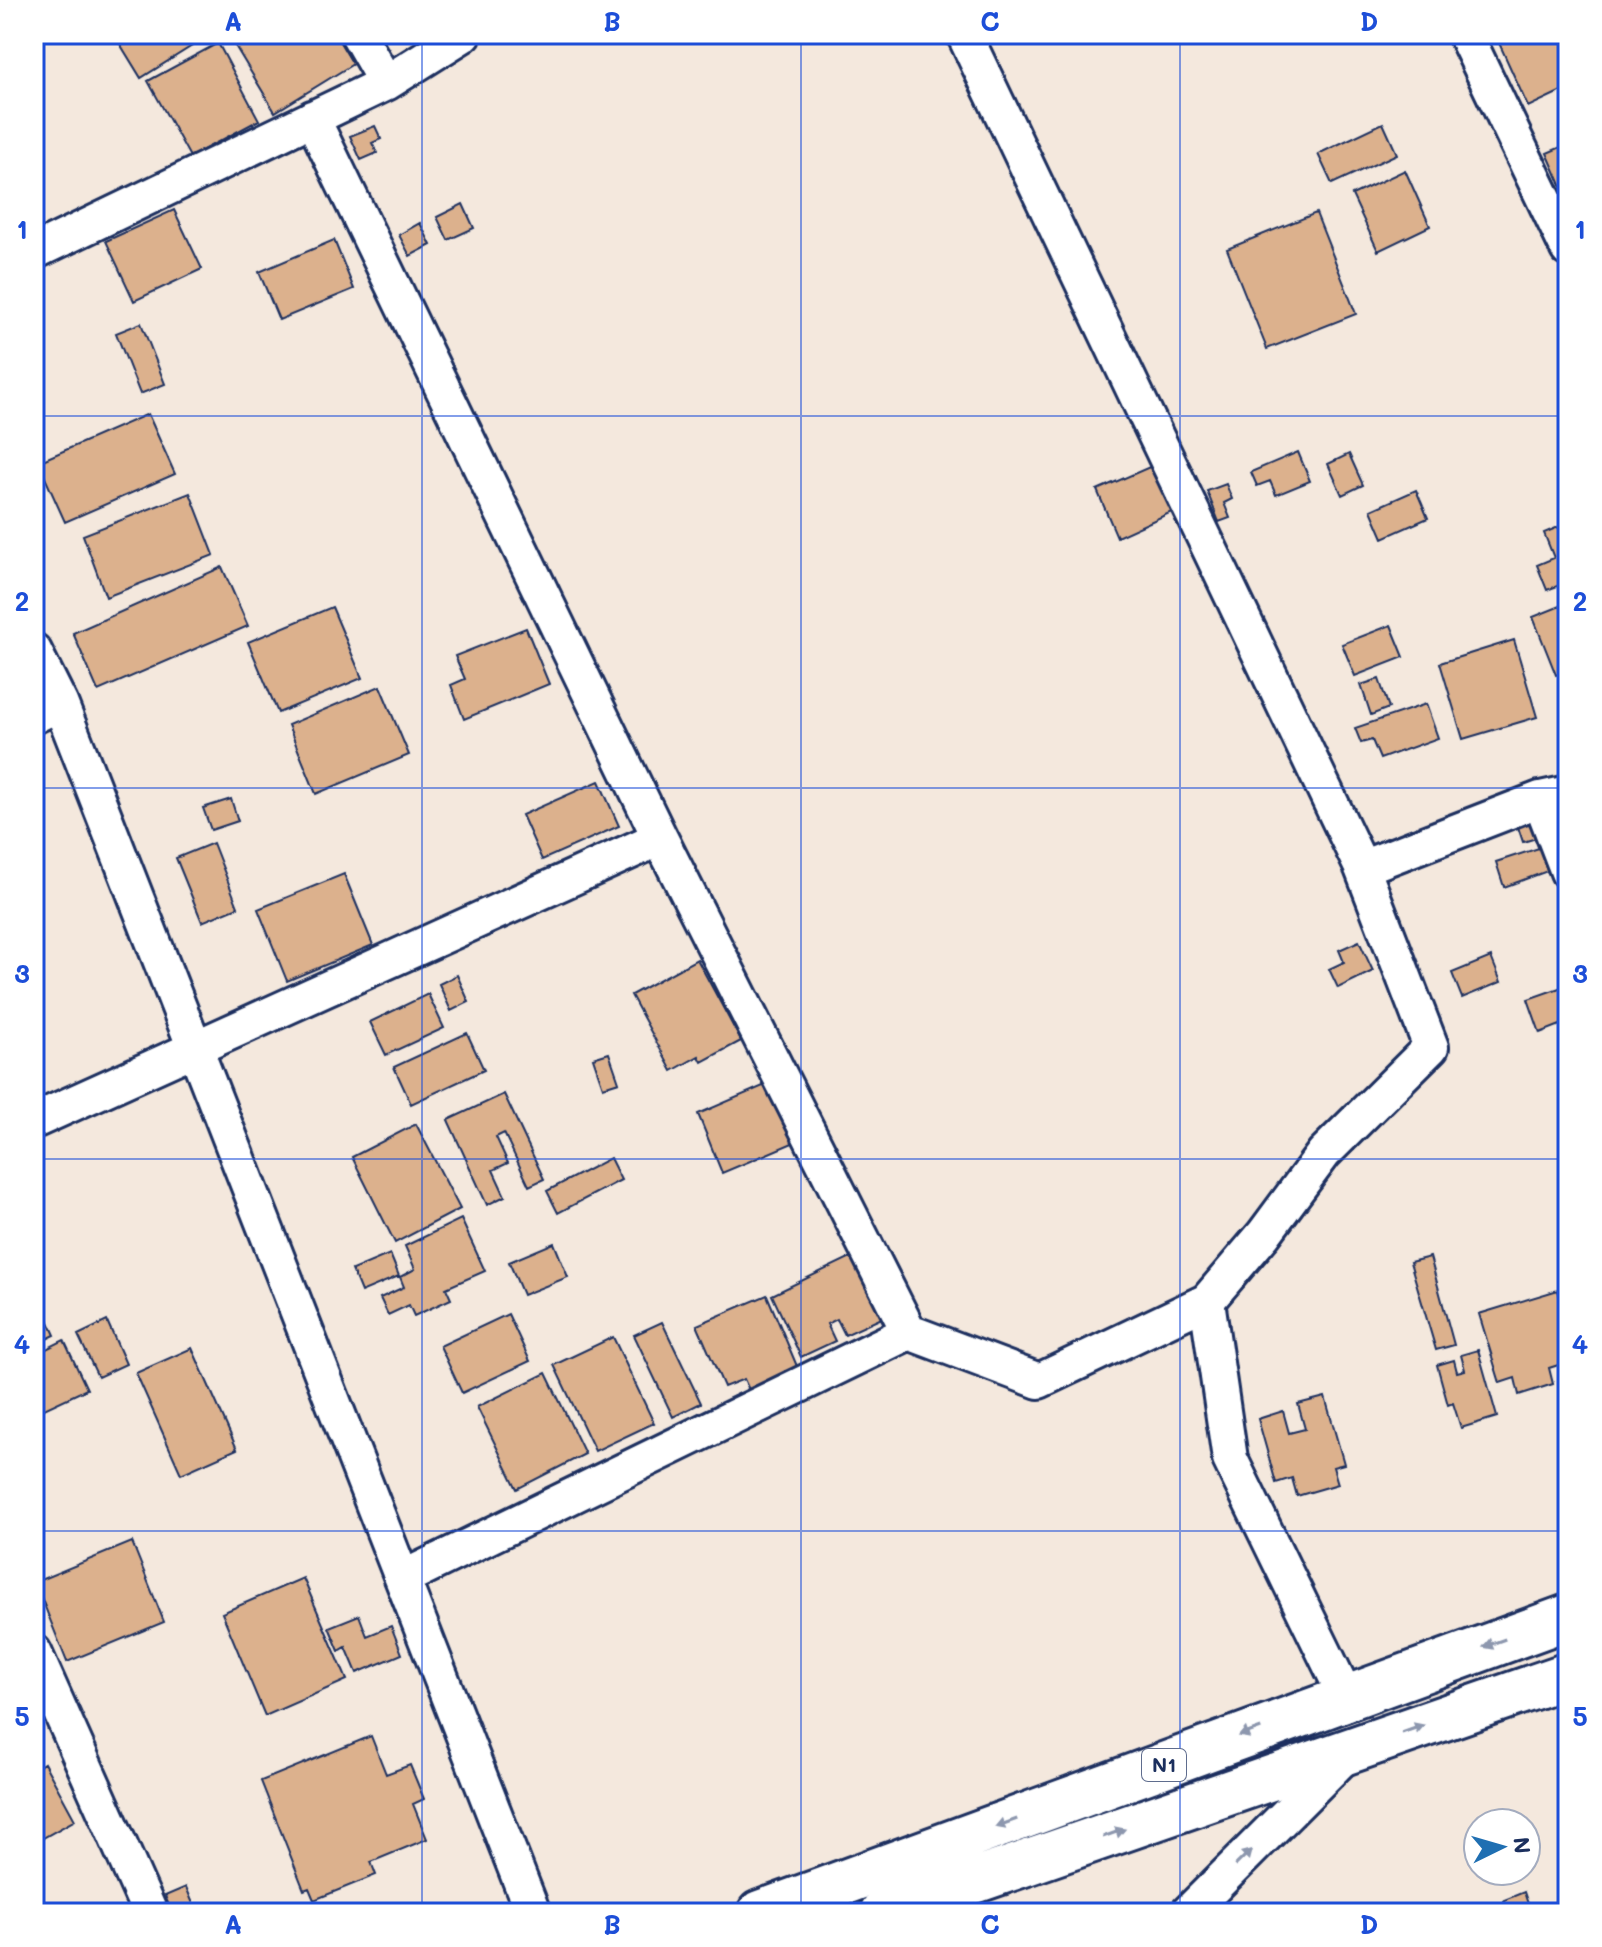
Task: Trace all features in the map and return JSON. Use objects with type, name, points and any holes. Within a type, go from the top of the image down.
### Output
[{"type":"highway","name":"N1","points":[[760,1913],[1568,1617]]},
{"type":"highway","name":"N1","points":[[882,1913],[1568,1675]]},
{"type":"street","points":[[358,34],[386,83]]},
{"type":"street","points":[[34,252],[386,83],[464,34]]},
{"type":"street","points":[[312,118],[660,838],[909,1332],[1039,1381],[1207,1301],[1264,1234],[1324,1153],[1431,1047],[1362,868],[964,34]]},
{"type":"street","points":[[1465,34],[1568,249]]},
{"type":"street","points":[[34,651],[47,710],[195,1047],[405,1577],[533,1913]]},
{"type":"street","points":[[1362,868],[1554,796],[1568,872]]},
{"type":"street","points":[[34,1121],[660,838]]},
{"type":"street","points":[[1207,1301],[1230,1459],[1346,1697]]},
{"type":"street","points":[[405,1577],[909,1332]]},
{"type":"street","points":[[34,1652],[150,1913]]},
{"type":"street","points":[[1188,1913],[1349,1751]]},
{"type":"building","points":[[114,34],[211,34],[141,78]]},
{"type":"building","points":[[239,34],[335,34],[353,64],[275,112],[231,39]]},
{"type":"building","points":[[1495,34],[1568,34],[1568,88],[1528,107]]},
{"type":"building","points":[[218,43],[259,120],[190,157],[148,81]]},
{"type":"building","points":[[1383,123],[1397,154],[1332,184],[1318,154]]},
{"type":"building","points":[[375,126],[381,139],[372,143],[377,153],[361,160],[350,136]]},
{"type":"building","points":[[1568,144],[1568,201],[1547,153]]},
{"type":"building","points":[[1405,170],[1430,226],[1378,251],[1352,195]]},
{"type":"building","points":[[463,204],[474,228],[448,240],[437,217]]},
{"type":"building","points":[[174,210],[202,269],[134,301],[106,241]]},
{"type":"building","points":[[1316,213],[1356,314],[1267,349],[1227,249]]},
{"type":"building","points":[[420,223],[431,245],[410,256],[399,235]]},
{"type":"building","points":[[334,240],[354,289],[279,320],[259,272]]},
{"type":"building","points":[[141,323],[165,384],[140,394],[116,333]]},
{"type":"building","points":[[148,414],[175,474],[65,522],[38,462]]},
{"type":"building","points":[[1298,452],[1310,481],[1276,495],[1270,481],[1257,486],[1251,472]]},
{"type":"building","points":[[1349,454],[1363,485],[1342,495],[1328,464]]},
{"type":"building","points":[[1154,465],[1174,511],[1117,537],[1097,490]]},
{"type":"building","points":[[1226,484],[1232,499],[1224,503],[1230,518],[1219,522],[1207,491]]},
{"type":"building","points":[[1416,490],[1428,518],[1383,538],[1371,510]]},
{"type":"building","points":[[190,493],[214,555],[106,597],[83,535]]},
{"type":"building","points":[[1568,523],[1568,582],[1547,590],[1537,565],[1554,558],[1544,533]]},
{"type":"building","points":[[222,567],[248,626],[98,691],[73,633]]},
{"type":"building","points":[[1568,603],[1568,671],[1556,675],[1533,617]]},
{"type":"building","points":[[332,607],[362,678],[278,713],[248,642]]},
{"type":"building","points":[[1391,625],[1404,657],[1355,676],[1342,644]]},
{"type":"building","points":[[526,628],[549,684],[464,719],[451,685],[465,679],[455,656]]},
{"type":"building","points":[[1514,640],[1537,717],[1463,739],[1440,663]]},
{"type":"building","points":[[1379,679],[1389,708],[1371,715],[1361,685]]},
{"type":"building","points":[[380,686],[409,755],[316,794],[288,725]]},
{"type":"building","points":[[1426,704],[1438,738],[1380,759],[1372,740],[1361,743],[1355,728]]},
{"type":"building","points":[[599,781],[619,826],[542,860],[522,815]]},
{"type":"building","points":[[231,799],[238,821],[211,830],[203,808]]},
{"type":"building","points":[[1534,812],[1543,836],[1523,842],[1515,818]]},
{"type":"building","points":[[213,843],[238,907],[202,922],[176,858]]},
{"type":"building","points":[[1545,846],[1553,869],[1504,887],[1496,862]]},
{"type":"building","points":[[344,874],[373,945],[287,981],[258,909]]},
{"type":"building","points":[[1359,941],[1373,971],[1338,988],[1329,969],[1344,962],[1339,950]]},
{"type":"building","points":[[1491,957],[1501,982],[1462,998],[1452,973]]},
{"type":"building","points":[[697,959],[741,1041],[702,1062],[699,1056],[672,1071],[631,995]]},
{"type":"building","points":[[457,975],[469,1002],[451,1011],[439,984]]},
{"type":"building","points":[[1568,985],[1568,1022],[1540,1033],[1528,999]]},
{"type":"building","points":[[428,994],[444,1028],[386,1055],[370,1022]]},
{"type":"building","points":[[467,1033],[484,1070],[411,1104],[394,1067]]},
{"type":"building","points":[[609,1053],[619,1082],[603,1087],[593,1058]]},
{"type":"building","points":[[770,1083],[795,1142],[722,1173],[698,1114]]},
{"type":"building","points":[[504,1094],[544,1179],[529,1186],[504,1133],[496,1137],[508,1163],[493,1170],[505,1196],[487,1205],[448,1120]]},
{"type":"building","points":[[416,1124],[460,1209],[395,1243],[352,1157]]},
{"type":"building","points":[[610,1158],[621,1180],[558,1213],[547,1191]]},
{"type":"building","points":[[461,1219],[485,1271],[446,1288],[451,1299],[414,1316],[409,1305],[388,1315],[380,1298],[404,1287],[400,1277],[415,1269],[405,1246]]},
{"type":"building","points":[[34,1228],[43,1250],[34,1254]]},
{"type":"building","points":[[554,1243],[568,1277],[523,1295],[509,1262]]},
{"type":"building","points":[[390,1254],[399,1276],[361,1292],[352,1270]]},
{"type":"building","points":[[853,1256],[882,1318],[845,1335],[837,1319],[827,1324],[835,1341],[801,1357],[772,1295]]},
{"type":"building","points":[[1430,1257],[1454,1345],[1436,1350],[1410,1262]]},
{"type":"building","points":[[34,1289],[55,1335],[34,1345]]},
{"type":"building","points":[[1558,1290],[1568,1324],[1568,1362],[1549,1368],[1553,1384],[1519,1395],[1515,1378],[1500,1383],[1479,1314]]},
{"type":"building","points":[[767,1295],[799,1371],[750,1392],[744,1379],[724,1387],[697,1325]]},
{"type":"building","points":[[508,1314],[530,1361],[462,1393],[440,1346]]},
{"type":"building","points":[[107,1321],[126,1364],[98,1377],[78,1335]]},
{"type":"building","points":[[662,1322],[701,1403],[673,1417],[634,1335]]},
{"type":"building","points":[[613,1337],[654,1423],[595,1451],[554,1365]]},
{"type":"building","points":[[64,1340],[87,1389],[40,1411],[34,1396],[34,1355]]},
{"type":"building","points":[[192,1348],[237,1449],[181,1474],[136,1373]]},
{"type":"building","points":[[1478,1350],[1497,1417],[1461,1428],[1453,1403],[1448,1405],[1437,1365],[1454,1360],[1457,1372],[1465,1370],[1461,1355]]},
{"type":"building","points":[[546,1373],[585,1454],[517,1489],[477,1407]]},
{"type":"building","points":[[1325,1397],[1344,1464],[1333,1467],[1338,1484],[1297,1496],[1292,1478],[1276,1483],[1258,1419],[1283,1411],[1289,1433],[1305,1429],[1298,1404]]},
{"type":"building","points":[[132,1542],[164,1622],[67,1662],[35,1582]]},
{"type":"building","points":[[303,1578],[347,1680],[265,1716],[222,1613]]},
{"type":"building","points":[[359,1615],[367,1636],[391,1626],[402,1654],[357,1673],[346,1647],[339,1651],[329,1627]]},
{"type":"building","points":[[371,1736],[386,1774],[410,1765],[424,1799],[413,1804],[427,1839],[371,1862],[376,1875],[314,1900],[309,1888],[304,1890],[261,1781]]},
{"type":"building","points":[[44,1763],[75,1820],[34,1843],[34,1769]]},
{"type":"building","points":[[186,1887],[197,1913],[172,1913],[165,1896]]},
{"type":"building","points":[[1524,1892],[1531,1913],[1508,1913],[1504,1900]]},
{"type":"building","points":[[1481,1906],[1484,1913],[1462,1913]]}]
